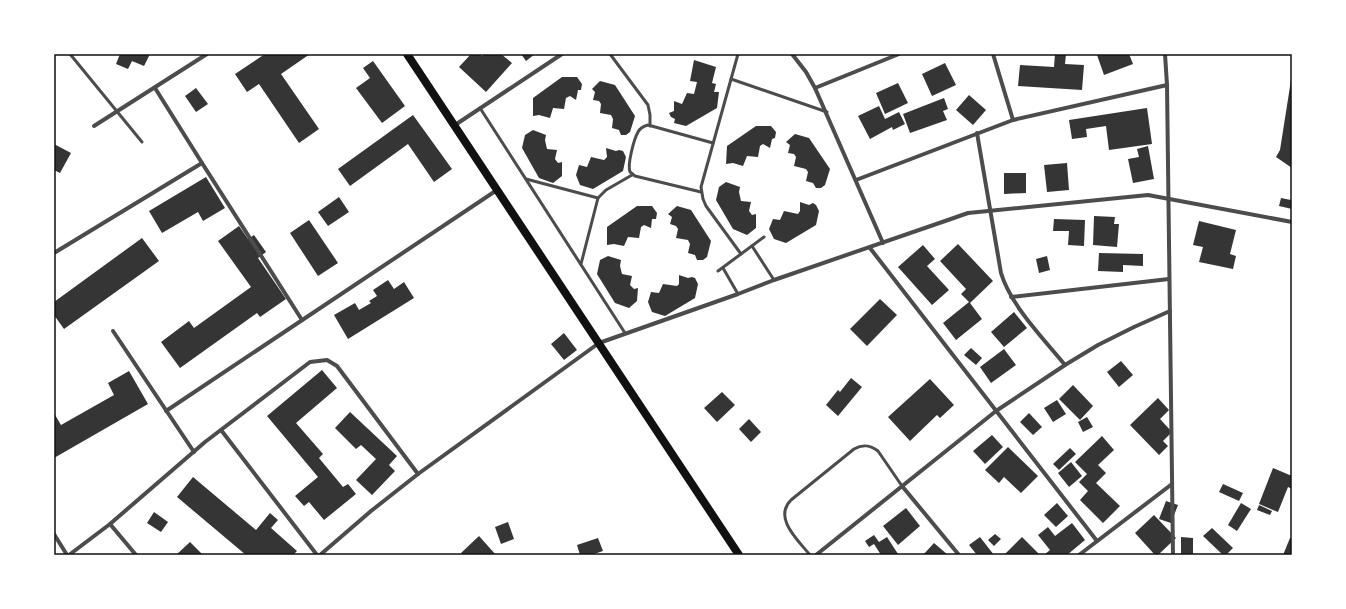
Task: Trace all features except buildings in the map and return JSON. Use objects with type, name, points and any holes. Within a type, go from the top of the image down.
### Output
[{"type":"main road","points":[[407,54],[739,555]]},
{"type":"street","points":[[94,126],[207,54]]},
{"type":"street","points":[[454,125],[562,54]]},
{"type":"street","points":[[792,54],[806,72],[815,88],[883,243]]},
{"type":"street","points":[[815,88],[899,54]]},
{"type":"street","points":[[992,54],[1013,120]]},
{"type":"street","points":[[1165,54],[1167,85],[1173,555]]},
{"type":"street","points":[[856,180],[1013,120],[1167,85]]},
{"type":"street","points":[[155,88],[302,320]]},
{"type":"street","points":[[977,133],[1001,273],[1011,297],[1064,365]]},
{"type":"street","points":[[54,253],[202,163]]},
{"type":"street","points":[[166,411],[497,190]]},
{"type":"street","points":[[222,430],[318,555],[418,474],[599,343],[774,280],[968,214],[1139,195],[1157,196],[1292,222]]},
{"type":"street","points":[[870,248],[1097,541]]},
{"type":"street","points":[[1011,297],[1169,279]]},
{"type":"street","points":[[816,555],[996,411],[1064,365],[1119,334],[1170,311]]},
{"type":"street","points":[[112,331],[194,452]]},
{"type":"street","points":[[54,534],[68,555],[110,524],[194,452],[310,362],[327,360],[337,366],[418,474]]},
{"type":"street","points":[[1079,555],[1172,484]]},
{"type":"street","points":[[902,486],[959,555]]},
{"type":"street","points":[[110,524],[136,555]]},
{"type":"lane","points":[[70,54],[142,142]]},
{"type":"lane","points":[[610,54],[648,105],[650,126]]},
{"type":"lane","points":[[738,54],[701,182],[701,192],[706,206],[741,254]]},
{"type":"lane","points":[[731,78],[826,112]]},
{"type":"lane","points":[[480,108],[626,333]]},
{"type":"lane","points":[[632,174],[629,165],[637,134],[644,126],[650,126],[713,143]]},
{"type":"lane","points":[[581,264],[598,198],[606,190],[632,174],[701,192]]},
{"type":"lane","points":[[526,179],[598,198]]},
{"type":"lane","points":[[718,271],[764,237]]},
{"type":"lane","points":[[752,246],[774,280]]},
{"type":"lane","points":[[723,268],[738,294]]},
{"type":"lane","points":[[810,555],[785,521],[785,507],[791,500],[854,449],[864,445],[878,451],[902,486]]}]
